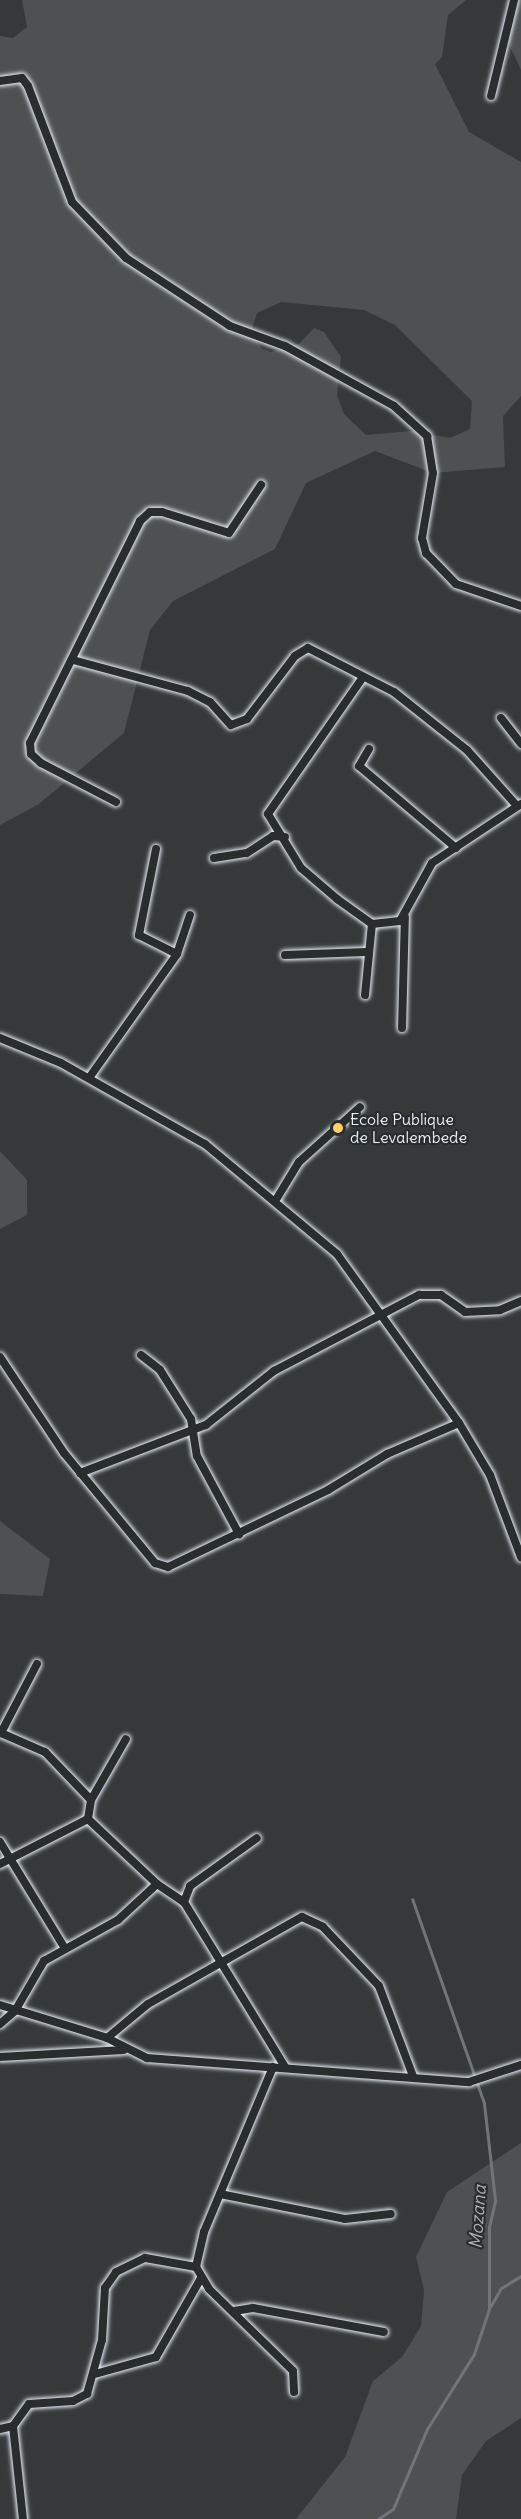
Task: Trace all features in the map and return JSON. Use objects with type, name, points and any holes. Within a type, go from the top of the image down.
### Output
[{"type":"street","points":[[491,96],[514,0]]},
{"type":"street","points":[[0,81],[22,78],[28,86],[72,202],[126,258],[230,326],[285,346],[394,406],[427,436],[433,472],[422,537],[426,553],[456,584],[521,606]]},
{"type":"street","points":[[116,802],[31,754],[30,742],[150,512],[229,533],[261,485]]},
{"type":"street","points":[[73,660],[188,690],[210,702],[231,725],[247,719],[295,656],[308,648],[361,680],[394,692],[467,750],[519,805],[432,863],[405,917],[402,1028]]},
{"type":"street","points":[[361,680],[269,809],[301,868],[372,924]]},
{"type":"street","points":[[501,718],[521,744]]},
{"type":"street","points":[[369,749],[359,766],[456,848]]},
{"type":"street","points":[[214,858],[247,853],[273,836],[285,837]]},
{"type":"street","points":[[156,849],[139,935],[177,954]]},
{"type":"street","points":[[89,1078],[177,954],[190,915]]},
{"type":"street","points":[[372,924],[405,917]]},
{"type":"street","points":[[365,995],[366,952],[372,924]]},
{"type":"street","points":[[285,955],[366,952]]},
{"type":"street","points":[[0,1038],[89,1078],[205,1144],[277,1198],[337,1254],[459,1423],[490,1475],[521,1557]]},
{"type":"street","points":[[277,1198],[299,1162],[360,1107]]},
{"type":"street","points":[[81,1473],[194,1431],[225,1413],[274,1371],[429,1292],[465,1312],[500,1310],[521,1300]]},
{"type":"street","points":[[141,1355],[170,1383],[194,1431],[196,1456],[239,1534]]},
{"type":"street","points":[[0,1357],[81,1473],[161,1566],[183,1564],[387,1454],[459,1423]]},
{"type":"street","points":[[37,1664],[2,1733],[45,1752],[91,1800]]},
{"type":"street","points":[[88,1820],[91,1800],[126,1739]]},
{"type":"street","points":[[4,1862],[88,1820]]},
{"type":"street","points":[[88,1820],[156,1884],[184,1902],[219,1963],[285,2067]]},
{"type":"street","points":[[184,1902],[190,1887],[257,1838]]},
{"type":"street","points":[[0,1842],[4,1862],[32,1887],[37,1906],[64,1947]]},
{"type":"street","points":[[0,2024],[15,2012],[23,1990],[44,1961],[64,1947],[118,1920],[156,1884]]},
{"type":"street","points":[[107,2038],[148,2004],[295,1917],[313,1921],[384,1993],[413,2076]]},
{"type":"street","points":[[0,2005],[15,2012],[107,2038],[124,2050],[147,2058],[413,2076],[469,2082],[488,2078],[521,2065]]},
{"type":"street","points":[[0,2057],[124,2050]]},
{"type":"street","points":[[273,2067],[220,2194],[196,2267],[201,2278],[293,2371],[294,2392]]},
{"type":"street","points":[[220,2194],[242,2203],[345,2219],[391,2214]]},
{"type":"street","points":[[23,2519],[14,2426],[29,2404],[81,2399],[95,2374],[108,2281],[123,2266],[145,2258],[196,2267]]},
{"type":"street","points":[[95,2374],[156,2356],[201,2278]]},
{"type":"street","points":[[234,2311],[253,2308],[384,2332]]},
{"type":"street","points":[[0,2429],[14,2426]]},
{"type":"shaded area","points":[[22,0],[466,0],[448,15],[442,57],[435,64],[469,132],[521,162],[521,396],[503,416],[505,467],[433,473],[375,451],[306,483],[275,549],[173,601],[150,630],[124,733],[39,804],[0,825],[0,36],[13,38],[27,27]],"holes":[[[281,302],[364,310],[395,325],[472,401],[470,429],[450,438],[412,431],[366,435],[344,414],[337,395],[341,357],[324,332],[314,328],[299,344],[271,352],[262,349],[251,332],[257,313]]]},
{"type":"shaded area","points":[[517,0],[521,0],[521,70],[507,40]]},
{"type":"shaded area","points":[[0,1151],[27,1180],[27,1215],[0,1229]]},
{"type":"shaded area","points":[[0,1521],[50,1559],[43,1596],[0,1594]]},
{"type":"shaded area","points":[[521,2143],[521,2418],[486,2441],[462,2475],[456,2519],[296,2519],[345,2457],[373,2381],[402,2357],[421,2326],[424,2290],[416,2257],[447,2192]]},
{"type":"waterway","name":"Mozana","points":[[378,2519],[393,2509],[427,2429],[474,2354],[489,2309],[489,2227],[495,2200],[484,2103],[412,1899]]},
{"type":"waterway","points":[[490,2307],[501,2288],[521,2276]]},
{"type":"place","name":"Ecole Publique de Levalembede","points":[[338,1128]]}]
